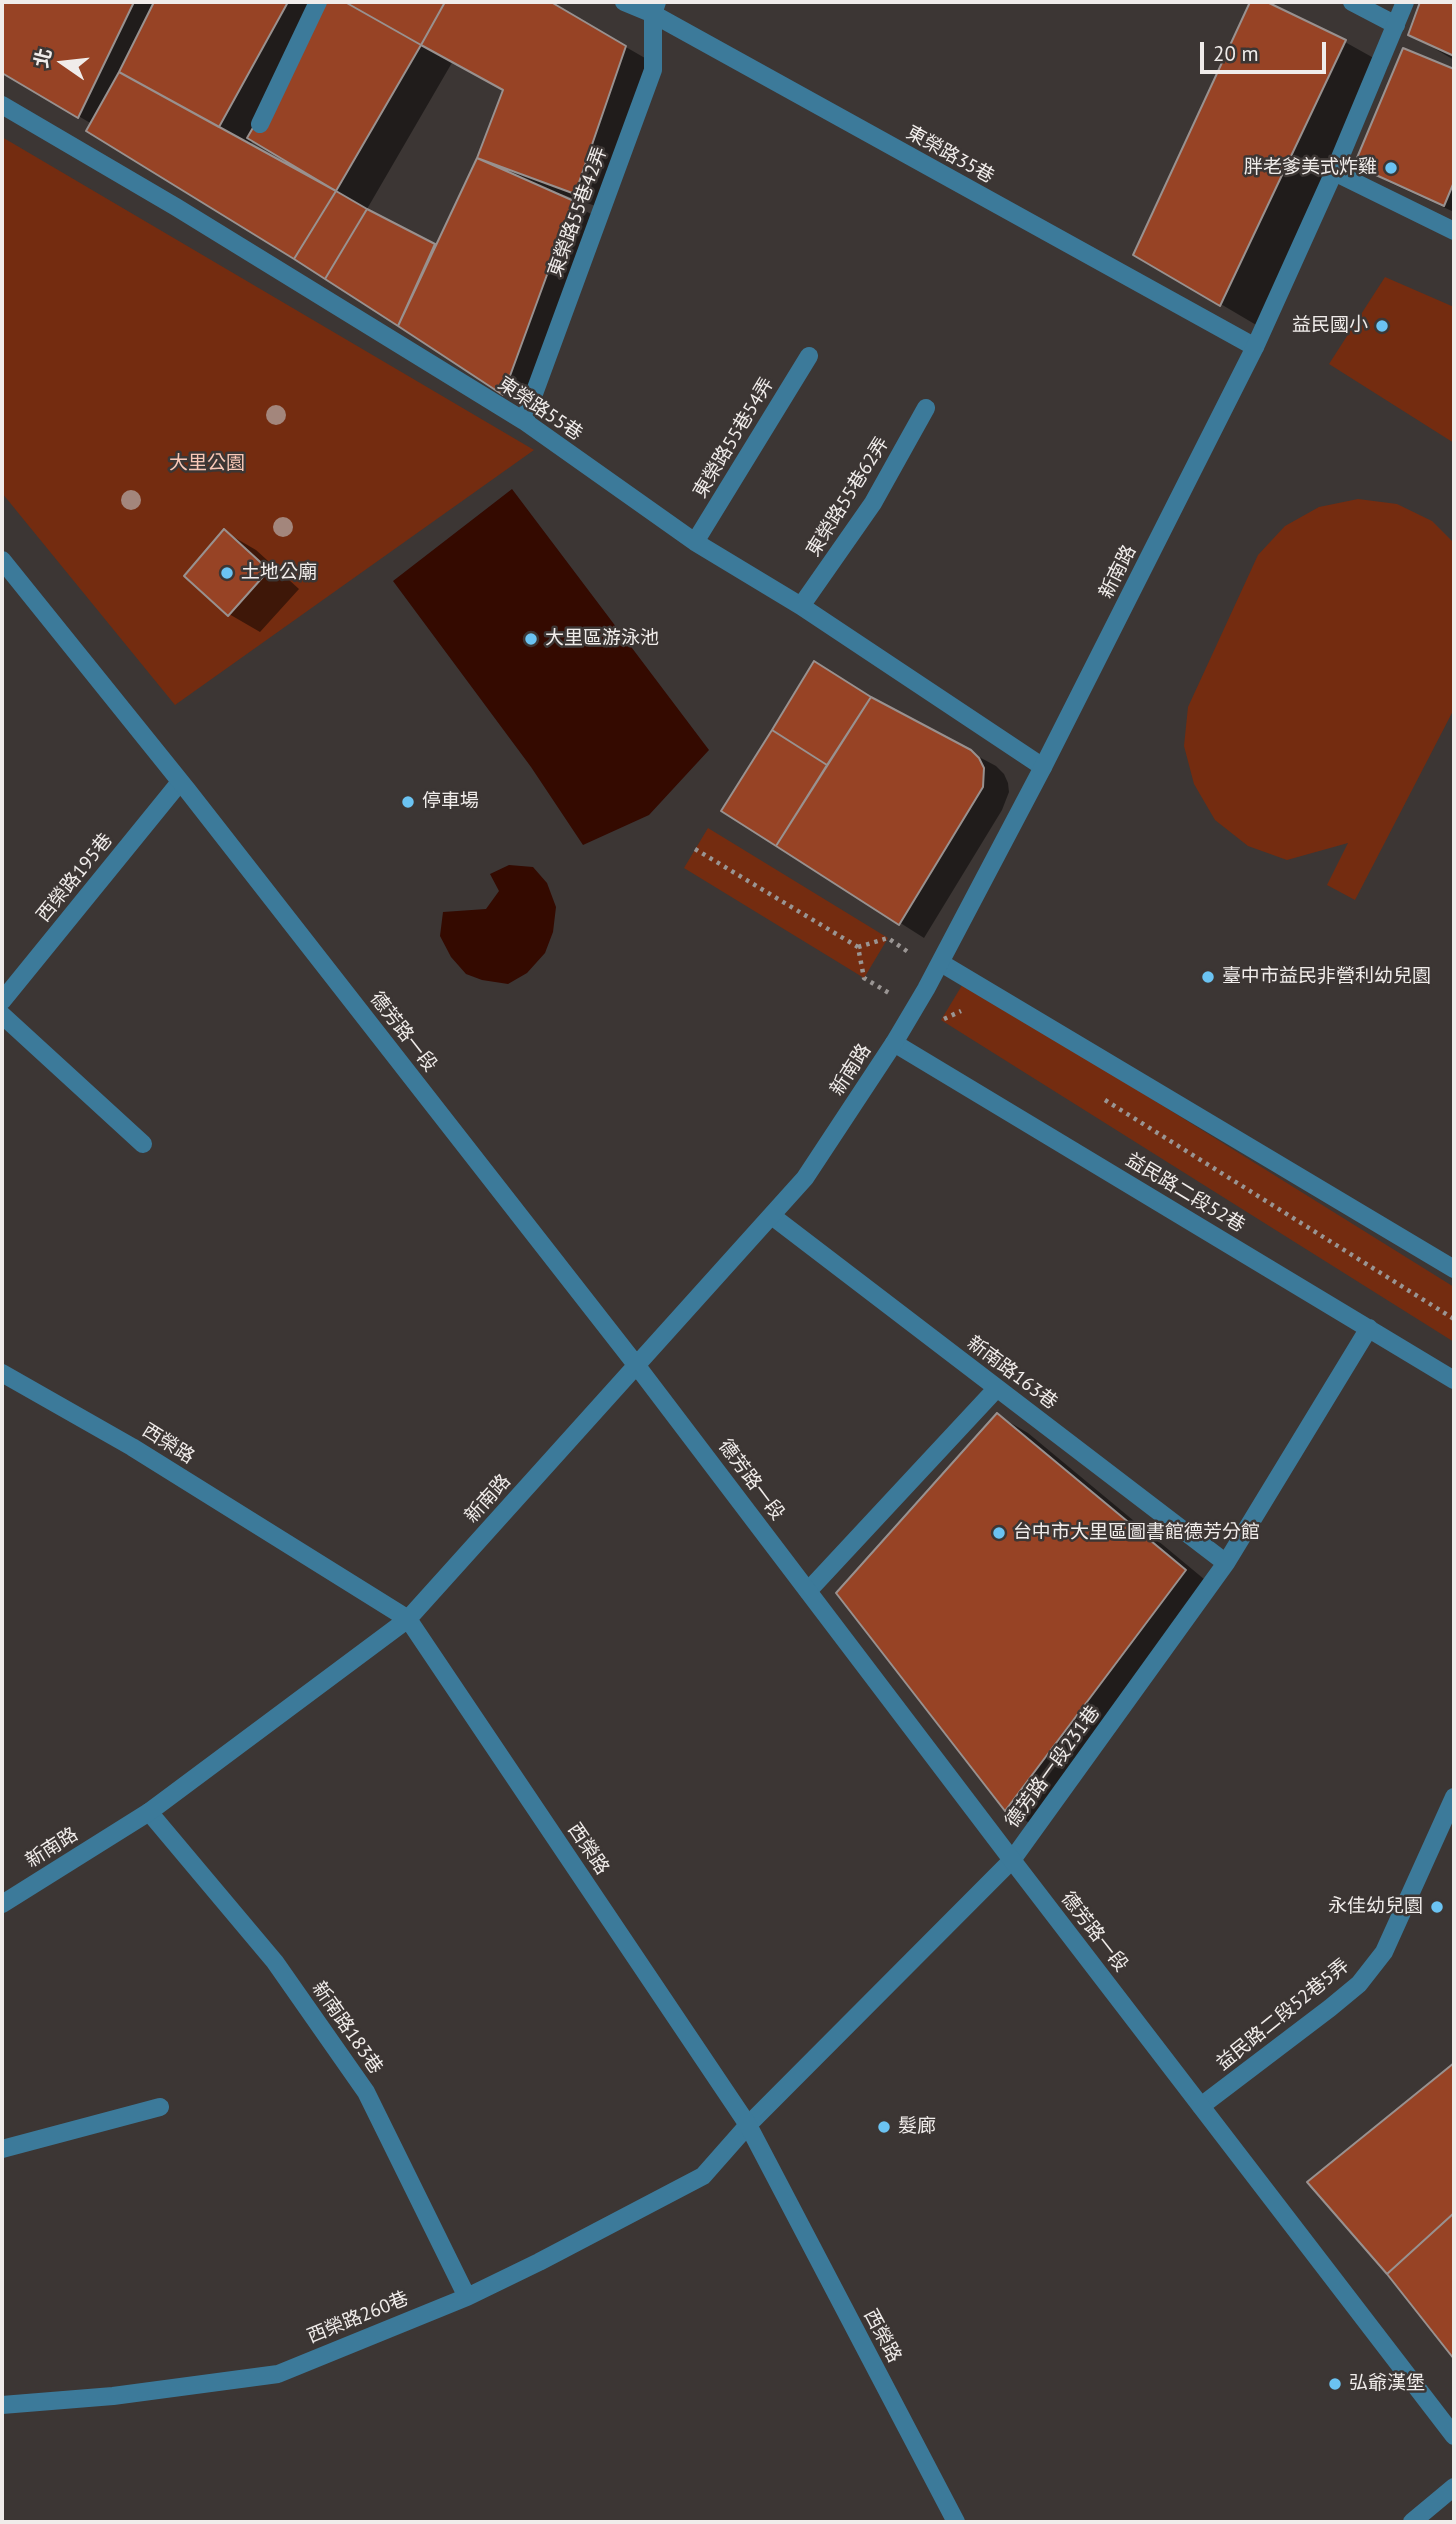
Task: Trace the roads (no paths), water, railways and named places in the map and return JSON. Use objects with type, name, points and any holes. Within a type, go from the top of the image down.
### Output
[{"type":"street","points":[[260,124],[318,2]]},
{"type":"street","name":"東榮路35巷","points":[[624,2],[655,8],[1255,347]]},
{"type":"street","points":[[1352,2],[1396,25]]},
{"type":"street","name":"新南路","points":[[2,1904],[149,1812],[408,1619],[805,1178],[894,1043],[941,963],[1043,767],[1255,347],[1334,172],[1405,2]]},
{"type":"street","name":"東榮路55巷42弄","points":[[524,421],[653,70],[655,8]]},
{"type":"street","name":"東榮路55巷","points":[[2,105],[176,206],[524,421],[695,542],[801,606],[1043,767]]},
{"type":"street","points":[[1334,172],[1454,231]]},
{"type":"street","name":"東榮路55巷54弄","points":[[695,542],[809,356]]},
{"type":"street","name":"東榮路55巷62弄","points":[[801,606],[873,503],[926,408]]},
{"type":"street","name":"德芳路一段","points":[[2,559],[637,1366],[1454,2436]]},
{"type":"street","name":"西榮路195巷","points":[[2,1001],[180,782]]},
{"type":"street","points":[[941,963],[1454,1269]]},
{"type":"street","points":[[2,1015],[143,1144]]},
{"type":"street","name":"益民路二段52巷","points":[[894,1043],[1454,1380]]},
{"type":"street","name":"新南路163巷","points":[[772,1216],[1226,1563]]},
{"type":"street","name":"德芳路一段231巷","points":[[702,2176],[748,2125],[1012,1860],[1226,1563],[1369,1328]]},
{"type":"street","name":"西榮路","points":[[2,1373],[132,1447],[408,1619],[748,2125],[956,2522]]},
{"type":"street","points":[[808,1591],[997,1388]]},
{"type":"street","name":"益民路二段52巷5弄","points":[[1201,2106],[1359,1984],[1384,1952],[1454,1797]]},
{"type":"street","name":"新南路183巷","points":[[149,1812],[275,1962],[366,2092],[467,2297]]},
{"type":"street","points":[[2,2150],[160,2107]]},
{"type":"street","name":"西榮路260巷","points":[[2,2405],[113,2396],[278,2374],[467,2297],[702,2176]]},
{"type":"street","points":[[1412,2522],[1454,2487]]},
{"type":"place","name":"胖老爹美式炸雞","points":[[1391,168]]},
{"type":"place","name":"益民國小","points":[[1382,326]]},
{"type":"place","name":"土地公廟","points":[[227,573]]},
{"type":"place","name":"大里區游泳池","points":[[531,639]]},
{"type":"place","name":"停車場","points":[[408,802]]},
{"type":"place","name":"臺中市益民非營利幼兒園","points":[[1208,977]]},
{"type":"place","name":"台中市大里區圖書館德芳分館","points":[[999,1533]]},
{"type":"place","name":"永佳幼兒園","points":[[1437,1907]]},
{"type":"place","name":"髮廊","points":[[884,2127]]},
{"type":"place","name":"弘爺漢堡","points":[[1335,2384]]},
{"type":"park label","name":"大里公園","points":[[207,464]]}]
